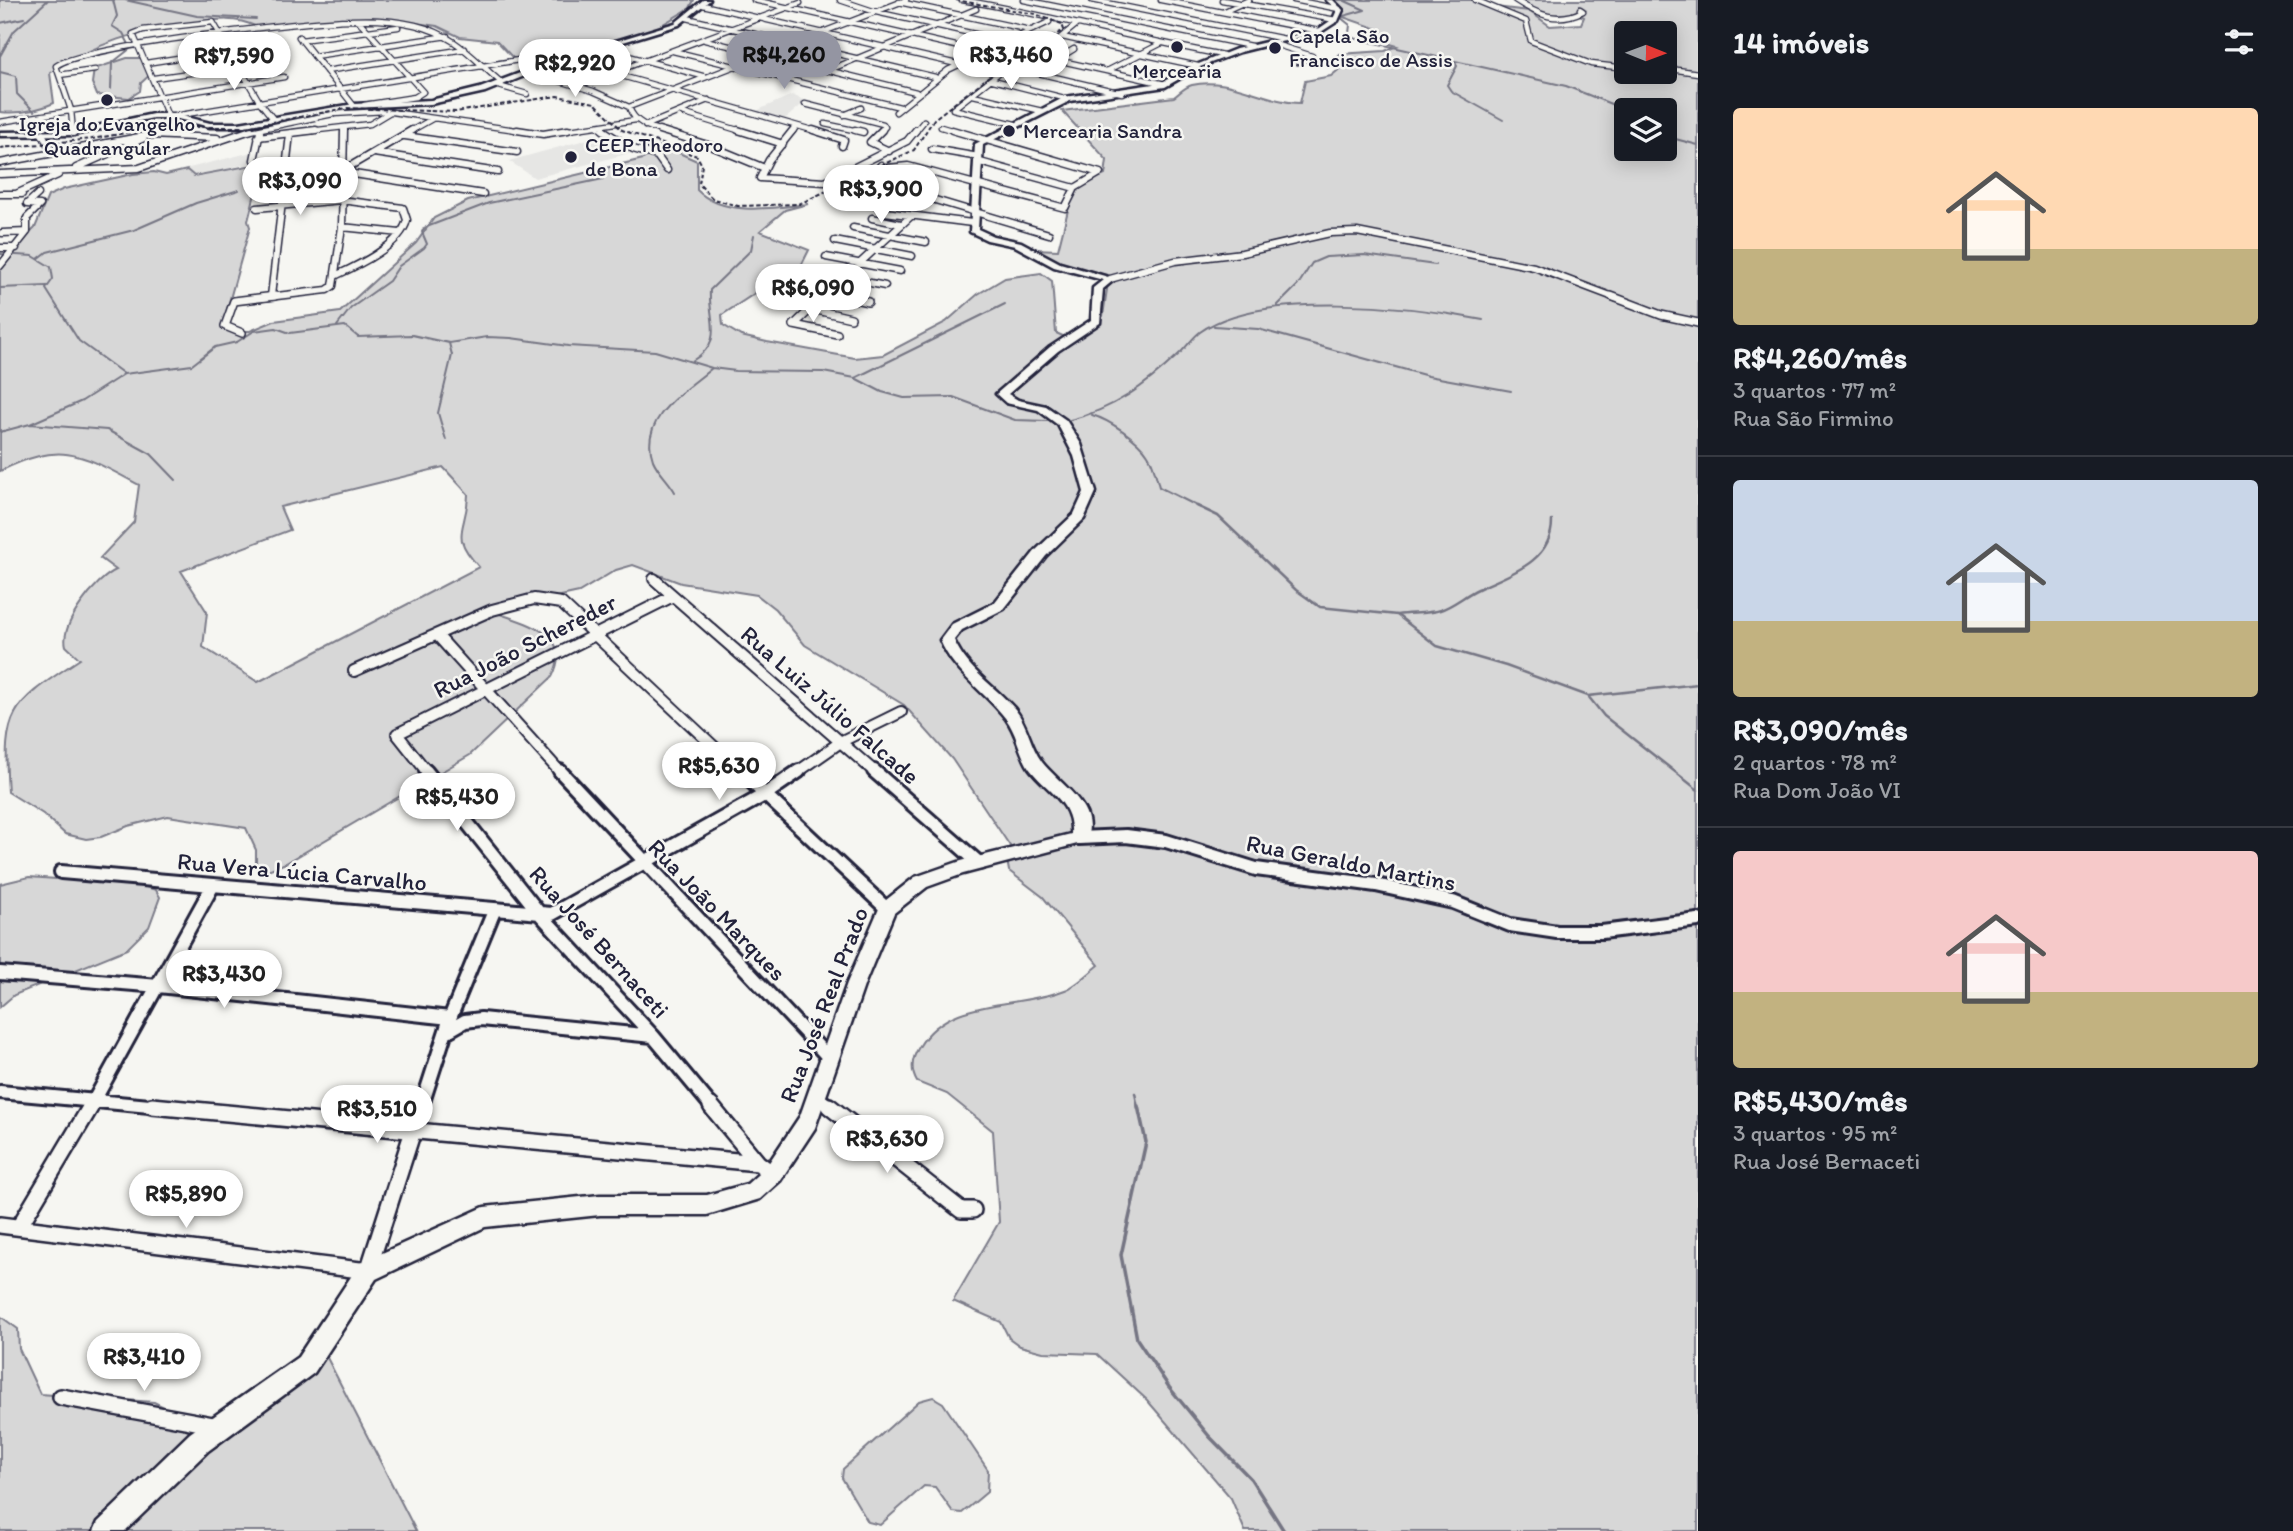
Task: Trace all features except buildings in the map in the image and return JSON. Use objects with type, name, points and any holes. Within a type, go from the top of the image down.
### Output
[{"type":"main road","points":[[0,134],[73,133]]},
{"type":"street","points":[[754,0],[982,52]]},
{"type":"street","points":[[576,86],[800,3],[793,0]]},
{"type":"street","points":[[840,0],[876,12],[1006,41]]},
{"type":"street","points":[[894,0],[1030,30]]},
{"type":"street","points":[[962,0],[1015,9],[1076,25],[1223,55]]},
{"type":"street","points":[[987,5],[1001,0]]},
{"type":"street","points":[[1024,0],[1251,46]]},
{"type":"street","points":[[1059,19],[1095,0],[1285,38]]},
{"type":"street","points":[[1161,0],[1319,31]]},
{"type":"street","points":[[1222,0],[1336,20]]},
{"type":"street","points":[[1107,71],[1250,0]]},
{"type":"street","points":[[1294,0],[1339,9]]},
{"type":"street","points":[[1329,0],[1339,9]]},
{"type":"street","points":[[1476,0],[1505,6]]},
{"type":"street","points":[[1476,0],[1526,21],[1531,41],[1614,69]]},
{"type":"street","points":[[629,107],[904,1]]},
{"type":"street","points":[[171,116],[210,125],[268,122],[431,102],[498,84],[562,59],[656,32],[687,18],[705,2],[761,18],[957,64]]},
{"type":"street","points":[[986,21],[1034,2]]},
{"type":"street","points":[[1515,3],[1558,20],[1581,13],[1583,11],[1580,9]]},
{"type":"street","points":[[818,75],[976,9]]},
{"type":"street","points":[[1110,279],[1057,265],[1018,244],[973,230],[974,185],[979,144],[984,138],[1068,99],[1122,93],[1165,84],[1223,55],[1319,31],[1336,20],[1339,9]]},
{"type":"street","points":[[687,18],[934,77]]},
{"type":"street","points":[[0,174],[139,168],[268,122],[422,95],[410,77],[359,21]]},
{"type":"street","points":[[519,60],[482,66],[340,88],[259,101],[171,116],[142,117],[73,133],[71,110],[56,66],[64,60],[138,46],[290,25],[383,21],[447,36],[465,49],[482,66],[498,84],[527,94]]},
{"type":"street","points":[[171,116],[134,34],[213,22],[259,101],[268,122]]},
{"type":"street","points":[[673,51],[736,65],[898,110],[934,77],[1049,22]]},
{"type":"street","points":[[290,25],[354,106]]},
{"type":"street","points":[[301,40],[408,25]]},
{"type":"street","points":[[1015,124],[953,109],[1008,66],[1062,37],[1076,25]]},
{"type":"street","points":[[314,55],[447,36]]},
{"type":"street","points":[[1062,37],[1198,66]]},
{"type":"street","points":[[703,40],[916,92]]},
{"type":"street","points":[[1268,42],[1312,56],[1298,62]]},
{"type":"street","points":[[599,48],[706,77]]},
{"type":"street","points":[[326,71],[465,49]]},
{"type":"street","points":[[1056,60],[1074,49]]},
{"type":"street","points":[[146,63],[229,50]]},
{"type":"street","points":[[1030,54],[1165,84]]},
{"type":"street","points":[[562,59],[840,139],[844,142],[842,146]]},
{"type":"street","points":[[154,78],[239,65]]},
{"type":"street","points":[[1008,66],[1122,93]]},
{"type":"street","points":[[59,75],[95,69]]},
{"type":"street","points":[[1677,70],[1698,73]]},
{"type":"street","points":[[530,72],[576,86],[629,107],[636,120],[645,126],[711,146],[762,167]]},
{"type":"street","points":[[0,122],[284,77]]},
{"type":"street","points":[[989,79],[1068,99]]},
{"type":"street","points":[[974,95],[1042,111]]},
{"type":"street","points":[[645,126],[708,100]]},
{"type":"street","points":[[805,104],[883,124],[885,127],[870,142],[889,151]]},
{"type":"street","points":[[364,105],[432,119],[543,134],[599,128],[636,120]]},
{"type":"street","points":[[844,115],[861,108]]},
{"type":"street","points":[[258,137],[344,132],[370,124],[390,109]]},
{"type":"street","points":[[344,132],[390,109]]},
{"type":"street","points":[[679,112],[783,144]]},
{"type":"street","points":[[342,171],[432,119]]},
{"type":"street","points":[[796,127],[762,167],[760,178],[825,182],[907,141],[924,121]]},
{"type":"street","points":[[254,160],[260,131],[268,122]]},
{"type":"street","points":[[360,126],[370,124]]},
{"type":"street","points":[[825,124],[863,132]]},
{"type":"street","points":[[599,128],[633,149],[657,156],[667,170]]},
{"type":"street","points":[[855,180],[878,167],[908,166],[1065,208],[1075,188],[1100,172],[941,128]]},
{"type":"street","points":[[242,332],[225,326],[230,305],[242,299],[327,290],[333,286],[337,275],[342,227],[344,132]]},
{"type":"street","points":[[42,134],[52,152]]},
{"type":"street","points":[[271,296],[290,134]]},
{"type":"street","points":[[0,163],[150,135],[219,139]]},
{"type":"street","points":[[16,194],[66,171],[127,148],[150,135]]},
{"type":"street","points":[[405,136],[517,152]]},
{"type":"street","points":[[932,149],[979,159],[1075,188]]},
{"type":"street","points":[[868,180],[889,151]]},
{"type":"street","points":[[374,153],[498,172]]},
{"type":"street","points":[[342,171],[483,194]]},
{"type":"street","points":[[855,180],[868,180],[1049,234]]},
{"type":"street","points":[[855,180],[878,208],[907,216],[972,223]]},
{"type":"street","points":[[0,194],[38,194],[27,204],[40,205],[27,219],[27,232],[0,266]]},
{"type":"street","points":[[257,208],[341,200],[403,208],[407,212],[407,225],[400,233],[337,275]]},
{"type":"street","points":[[837,334],[794,325],[907,216]]},
{"type":"street","points":[[872,218],[897,224]]},
{"type":"street","points":[[342,227],[400,233]]},
{"type":"street","points":[[853,228],[926,242]]},
{"type":"street","points":[[2,233],[27,232]]},
{"type":"street","points":[[1079,838],[1080,814],[1074,804],[1035,764],[1018,725],[991,692],[953,658],[947,640],[957,627],[999,606],[1041,553],[1080,516],[1090,492],[1067,431],[1044,409],[1009,401],[1002,394],[1054,349],[1096,321],[1098,288],[1110,279],[1175,261],[1242,253],[1330,233],[1357,232],[1534,267],[1661,315],[1698,323]]},
{"type":"street","points":[[835,241],[912,256]]},
{"type":"street","points":[[0,247],[16,248]]},
{"type":"street","points":[[826,257],[900,271]]},
{"type":"street","points":[[812,271],[885,286]]},
{"type":"street","points":[[794,286],[868,302]]},
{"type":"street","points":[[782,302],[851,318]]},
{"type":"street","name":"Rua Luiz Júlio Falcade","points":[[654,579],[671,597],[842,741],[979,863]]},
{"type":"street","name":"Rua João Schereder","points":[[397,734],[671,597]]},
{"type":"street","points":[[354,671],[492,610],[534,599],[561,603],[887,909]]},
{"type":"street","name":"Rua João Marques","points":[[437,635],[643,863],[829,1058]]},
{"type":"street","points":[[540,914],[561,911],[764,795],[842,741],[901,712]]},
{"type":"street","name":"Rua José Bernaceti","points":[[397,734],[540,914],[653,1036],[766,1169]]},
{"type":"street","name":"Rua Geraldo Martins","points":[[1079,838],[1126,836],[1166,841],[1256,869],[1376,885],[1453,902],[1510,925],[1557,932],[1602,932],[1698,920]]},
{"type":"street","name":"Rua José Real Prado","points":[[368,1271],[484,1217],[600,1205],[707,1205],[753,1192],[766,1169],[808,1121],[870,945],[887,909],[921,882],[979,863],[1079,838]]},
{"type":"street","name":"Rua Vera Lúcia Carvalho","points":[[61,872],[540,914]]},
{"type":"street","points":[[19,1227],[94,1102],[212,885]]},
{"type":"street","points":[[107,1531],[199,1442],[306,1365],[368,1271],[448,1025],[494,911]]},
{"type":"street","points":[[0,973],[159,986],[448,1025],[481,1018],[653,1036]]},
{"type":"street","points":[[0,1092],[412,1131],[766,1169]]},
{"type":"street","points":[[817,1097],[936,1192],[961,1210],[973,1210]]},
{"type":"street","points":[[0,1225],[368,1271]]},
{"type":"street","points":[[61,1397],[221,1426]]},
{"type":"shaded area","points":[[0,0],[694,0],[690,8],[653,30],[558,58],[513,58],[497,41],[460,37],[437,26],[372,17],[255,26],[224,20],[173,26],[118,39],[67,63],[50,73],[54,103],[14,113],[0,112]]},
{"type":"shaded area","points":[[1334,0],[1477,0],[1487,6],[1529,11],[1550,26],[1581,24],[1584,17],[1576,13],[1547,15],[1517,0],[1698,0],[1698,1531],[1245,1531],[1231,1498],[1147,1400],[1097,1354],[1043,1352],[1020,1346],[1009,1338],[1001,1322],[953,1301],[999,1222],[993,1131],[947,1094],[917,1082],[913,1069],[915,1055],[932,1031],[948,1019],[985,1006],[1046,996],[1065,990],[1099,965],[1043,897],[1009,871],[1006,855],[1010,846],[952,759],[904,705],[805,645],[775,609],[757,595],[681,583],[633,565],[616,570],[579,592],[492,611],[530,625],[551,639],[557,649],[558,661],[552,677],[470,755],[286,863],[265,871],[256,867],[256,850],[246,828],[168,816],[128,826],[101,837],[86,839],[65,834],[43,814],[8,792],[7,742],[10,724],[26,698],[80,659],[66,646],[68,626],[90,592],[116,570],[100,558],[134,522],[139,485],[102,465],[71,455],[40,456],[0,471],[0,265],[35,228],[48,196],[64,189],[133,174],[154,172],[166,175],[187,170],[194,176],[258,164],[261,170],[248,221],[250,227],[223,324],[250,331],[274,321],[340,312],[416,243],[434,218],[468,201],[643,159],[649,155],[645,146],[666,147],[697,161],[697,190],[708,199],[750,209],[808,204],[785,210],[760,231],[809,250],[801,266],[806,268],[799,275],[778,278],[722,315],[723,325],[741,336],[855,358],[883,355],[946,322],[978,294],[1005,278],[1041,273],[1052,281],[1056,333],[1072,340],[1103,316],[1109,276],[1056,261],[1034,249],[1058,250],[1072,194],[1079,185],[1105,175],[1107,160],[1062,111],[1174,97],[1189,86],[1206,83],[1232,86],[1273,99],[1300,103],[1305,81],[1331,76],[1342,67],[1336,57],[1339,54],[1385,51],[1397,46],[1367,37],[1378,29],[1343,17]],"holes":[[[443,467],[468,494],[462,539],[464,547],[479,567],[258,682],[203,647],[207,612],[181,571],[290,530],[280,507]]]},
{"type":"shaded area","points":[[127,58],[146,58],[145,64],[152,73],[141,83],[140,91],[129,98],[97,95],[92,83],[94,69]]},
{"type":"shaded area","points":[[792,95],[806,101],[785,119],[756,111]]},
{"type":"shaded area","name":"CEEP Theodoro de Bona","points":[[603,135],[634,152],[535,178],[509,161]]},
{"type":"shaded area","points":[[252,152],[250,163],[171,183],[162,175]]},
{"type":"shaded area","points":[[29,877],[139,885],[156,890],[160,897],[149,927],[127,949],[14,995],[0,1007],[0,884]]},
{"type":"shaded area","points":[[0,1316],[18,1329],[19,1349],[40,1394],[154,1402],[170,1410],[196,1439],[321,1346],[416,1531],[0,1531]]},
{"type":"shaded area","points":[[933,1397],[943,1403],[988,1470],[987,1492],[962,1513],[953,1512],[935,1487],[924,1486],[880,1525],[868,1522],[842,1478],[843,1469],[919,1401]]},
{"type":"waterway","points":[[0,56],[14,31],[48,0]]},
{"type":"waterway","points":[[111,89],[112,63],[131,48],[123,33],[112,26],[117,16],[113,0]]},
{"type":"waterway","points":[[125,0],[197,16],[256,19]]},
{"type":"waterway","points":[[1343,0],[1365,10],[1340,17],[1350,25],[1349,33],[1353,38],[1566,86],[1614,105]]},
{"type":"waterway","points":[[0,23],[24,18]]},
{"type":"waterway","points":[[1454,61],[1457,66],[1447,85],[1451,91],[1503,120]]},
{"type":"waterway","points":[[0,72],[16,76],[17,94],[34,111]]},
{"type":"waterway","points":[[1677,139],[1698,145]]},
{"type":"waterway","points":[[337,326],[351,308],[389,281],[399,266],[424,248],[427,244],[422,232],[424,228],[489,203],[603,179]]},
{"type":"waterway","points":[[38,259],[47,252],[134,230],[196,203],[239,190]]},
{"type":"waterway","points":[[692,361],[709,346],[712,338],[710,290],[751,250],[754,235]]},
{"type":"waterway","points":[[0,254],[33,256],[51,267],[53,279],[46,289],[79,341],[124,374]]},
{"type":"waterway","points":[[1277,306],[1298,285],[1312,263],[1326,257],[1364,255],[1435,265]]},
{"type":"waterway","points":[[0,288],[47,286]]},
{"type":"waterway","points":[[855,378],[1005,304]]},
{"type":"waterway","points":[[1070,420],[1101,410],[1128,395],[1166,366],[1200,332],[1227,319],[1260,310],[1297,306],[1379,306],[1483,320]]},
{"type":"waterway","points":[[124,374],[192,365],[215,347],[237,342],[254,331],[276,328],[290,333],[345,326],[358,337],[412,335],[449,343]]},
{"type":"waterway","points":[[1214,326],[1258,329],[1428,376],[1511,391]]},
{"type":"waterway","points":[[449,343],[487,337],[568,346],[655,351],[712,368]]},
{"type":"waterway","points":[[446,440],[438,413],[452,355],[449,343]]},
{"type":"waterway","points":[[675,492],[653,460],[650,445],[652,431],[667,407],[712,368]]},
{"type":"waterway","points":[[712,368],[736,371],[823,372],[855,378]]},
{"type":"waterway","points":[[30,424],[82,401],[124,374]]},
{"type":"waterway","points":[[855,378],[882,392],[904,398],[953,397],[1015,420],[1047,421]]},
{"type":"waterway","points":[[1092,415],[1123,431],[1143,449],[1152,462],[1159,487],[1197,506]]},
{"type":"waterway","points":[[0,432],[30,424]]},
{"type":"waterway","points":[[30,424],[107,430],[151,454],[176,480]]},
{"type":"waterway","points":[[1197,506],[1218,516],[1296,590],[1320,607],[1397,615]]},
{"type":"waterway","points":[[1197,506],[1201,508]]},
{"type":"waterway","points":[[1397,615],[1445,608],[1473,591],[1526,566],[1545,547],[1552,521]]},
{"type":"waterway","points":[[1397,615],[1437,646],[1506,666],[1588,696]]},
{"type":"waterway","points":[[1588,696],[1698,684]]},
{"type":"waterway","points":[[1588,696],[1604,716],[1698,790]]},
{"type":"waterway","points":[[1135,1093],[1138,1108]]},
{"type":"waterway","points":[[1138,1106],[1146,1142],[1121,1255],[1137,1339],[1169,1387],[1209,1436],[1251,1479],[1284,1531]]},
{"type":"railway","points":[[0,148],[92,139],[159,127],[246,127],[347,108],[456,112],[557,96],[595,103],[622,130],[697,156],[702,165],[699,184],[713,199],[738,206],[799,204],[914,150],[934,119],[1005,64],[1064,30],[1062,24],[1035,14],[956,0]]},
{"type":"place","name":"Mercearia","points":[[1177,47]]},
{"type":"place","name":"Capela São Francisco de Assis","points":[[1275,48]]},
{"type":"place","name":"Igreja do Evangelho Quadrangular","points":[[107,100]]},
{"type":"place","name":"Mercearia Sandra","points":[[1009,131]]},
{"type":"place","name":"CEEP Theodoro de Bona","points":[[571,157]]}]
